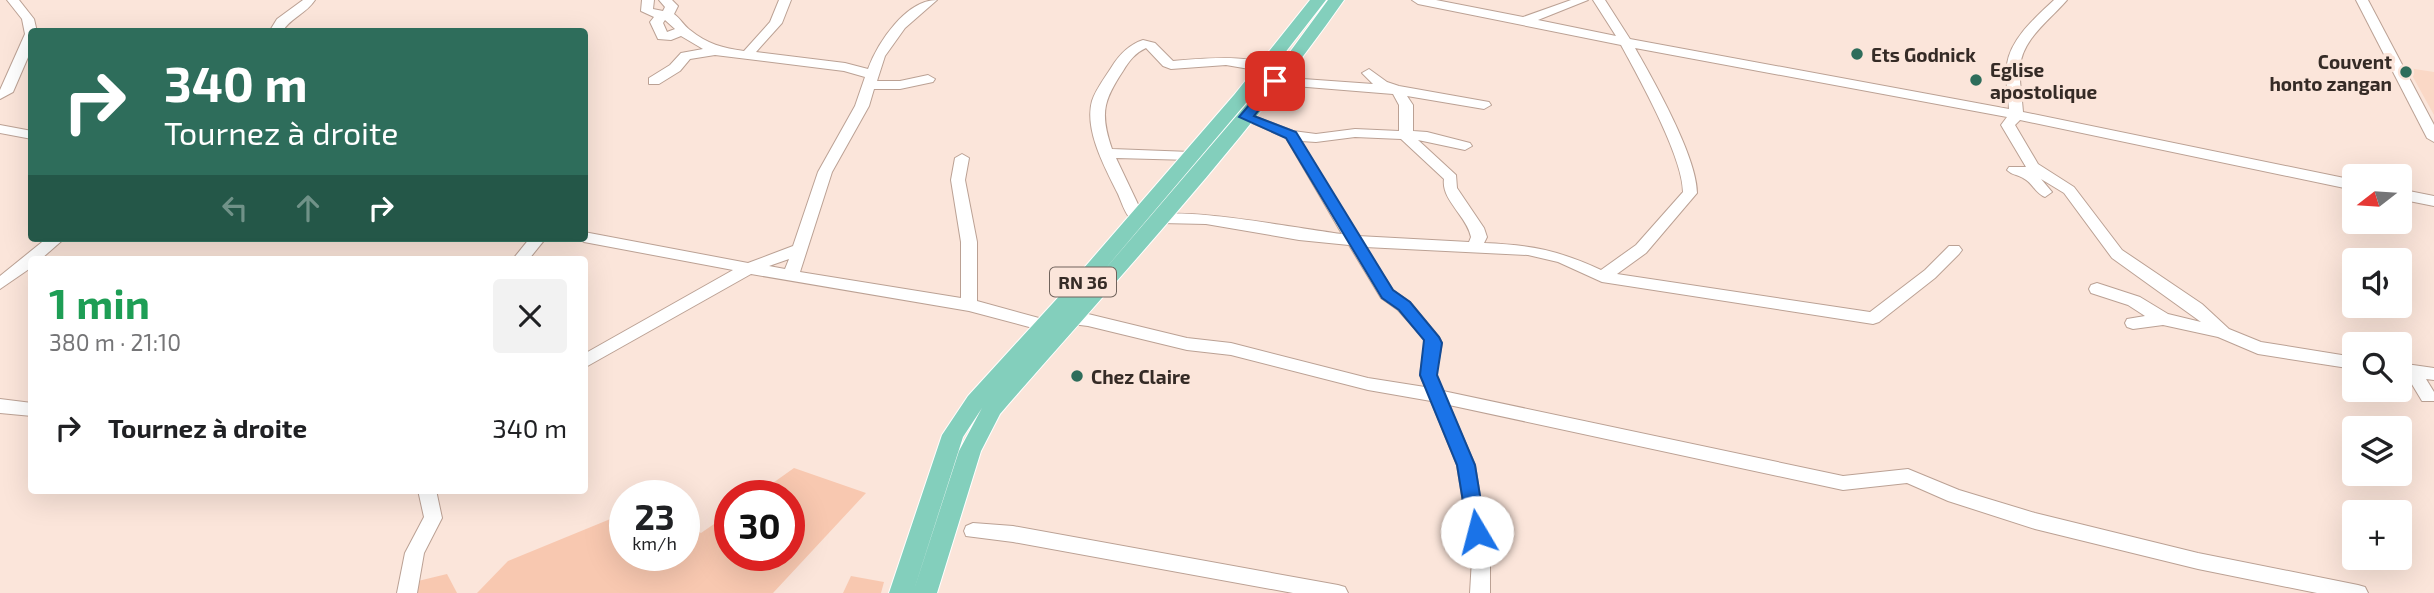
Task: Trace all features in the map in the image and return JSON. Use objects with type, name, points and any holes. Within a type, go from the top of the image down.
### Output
[{"type":"main road","name":"RN 36","points":[[925,593],[970,451],[992,409],[1161,218],[1245,117],[1318,0]]},
{"type":"main road","name":"RN 36","points":[[901,593],[953,435],[975,402],[1191,156],[1271,75],[1336,0]]},
{"type":"street","points":[[13,0],[28,19],[30,28]]},
{"type":"street","points":[[277,28],[282,20],[302,9],[309,0]]},
{"type":"street","points":[[648,0],[647,11],[665,15],[678,23],[682,31],[715,51]]},
{"type":"street","points":[[666,0],[672,6],[656,22],[663,36],[682,31]]},
{"type":"street","points":[[746,56],[776,23],[785,0]]},
{"type":"street","points":[[791,276],[825,172],[855,120],[870,80],[891,37],[932,0]]},
{"type":"street","points":[[1418,0],[2016,116],[2342,183]]},
{"type":"street","points":[[1523,22],[1582,0]]},
{"type":"street","points":[[1599,0],[1628,42],[1659,100],[1690,179],[1690,193],[1641,249],[1602,277]]},
{"type":"street","points":[[2045,192],[2031,171],[2008,125],[2016,116],[2014,61],[2020,48],[2043,17],[2061,0]]},
{"type":"street","points":[[2362,0],[2434,138]]},
{"type":"street","points":[[0,111],[3,94],[28,40]]},
{"type":"street","points":[[1138,219],[1113,172],[1098,125],[1098,102],[1122,61],[1137,47],[1147,44],[1153,47],[1163,62],[1171,65],[1226,61],[1271,75],[1397,90],[1484,105]]},
{"type":"street","points":[[654,81],[675,68],[686,56],[715,51],[845,67],[870,80],[900,85],[928,79]]},
{"type":"street","points":[[1369,73],[1382,85],[1397,90],[1406,105],[1406,137],[1451,178],[1450,188],[1477,229],[1479,237],[1473,248]]},
{"type":"street","points":[[1245,117],[1291,135],[1316,138],[1355,133],[1406,137],[1427,135],[1465,146]]},
{"type":"street","points":[[0,129],[28,134]]},
{"type":"street","points":[[1291,135],[1387,294],[1404,306],[1434,343],[1429,375],[1466,465],[1480,559],[1480,593]]},
{"type":"street","points":[[1107,153],[1191,156]]},
{"type":"street","points":[[962,158],[958,180],[968,242],[969,305]]},
{"type":"street","points":[[2014,170],[2031,171],[2069,190],[2091,217],[2096,230],[2117,254],[2196,308],[2223,333]]},
{"type":"street","points":[[2412,197],[2434,201]]},
{"type":"street","points":[[1161,218],[1206,219],[1299,235],[1355,241],[1545,253],[1602,277],[1873,318],[1930,274],[1954,250]]},
{"type":"street","points":[[588,238],[791,276],[969,305],[1044,325]]},
{"type":"street","points":[[35,256],[52,242]]},
{"type":"street","points":[[523,256],[535,242]]},
{"type":"street","points":[[588,360],[749,268],[801,249]]},
{"type":"street","points":[[0,284],[28,261]]},
{"type":"street","points":[[2097,289],[2134,300],[2163,318],[2223,333],[2258,348],[2342,361]]},
{"type":"street","points":[[2133,323],[2163,318]]},
{"type":"street","points":[[1070,320],[1088,320],[1187,344],[1231,349],[1368,384],[1437,396],[1843,483],[1908,476],[1954,496],[2035,521],[2207,563],[2358,593]]},
{"type":"street","points":[[2412,371],[2434,374]]},
{"type":"street","points":[[2412,377],[2428,396]]},
{"type":"street","points":[[0,407],[28,410]]},
{"type":"street","points":[[407,593],[411,562],[418,538],[433,518],[428,494]]},
{"type":"street","points":[[973,531],[1013,534],[1338,593]]},
{"type":"shaded area","points":[[2408,68],[2434,72],[2434,115]]},
{"type":"shaded area","points":[[794,468],[866,493],[805,559],[805,480],[777,480]]},
{"type":"shaded area","points":[[609,520],[609,571],[700,571],[701,533],[714,524],[714,571],[793,571],[773,593],[477,593],[508,561]]},
{"type":"shaded area","points":[[447,574],[457,593],[414,593],[418,581]]},
{"type":"shaded area","points":[[851,576],[884,582],[881,593],[843,593]]},
{"type":"place","name":"Ets Godnick","points":[[1857,54]]},
{"type":"place","name":"Couvent honto zangan","points":[[2406,72]]},
{"type":"place","name":"Eglise apostolique","points":[[1976,80]]},
{"type":"place","name":"Chez Claire","points":[[1077,376]]},
{"type":"route","points":[[1275,81],[1245,117],[1291,135],[1387,294],[1404,306],[1431,337],[1434,343],[1429,375],[1466,465],[1477,532]]}]
